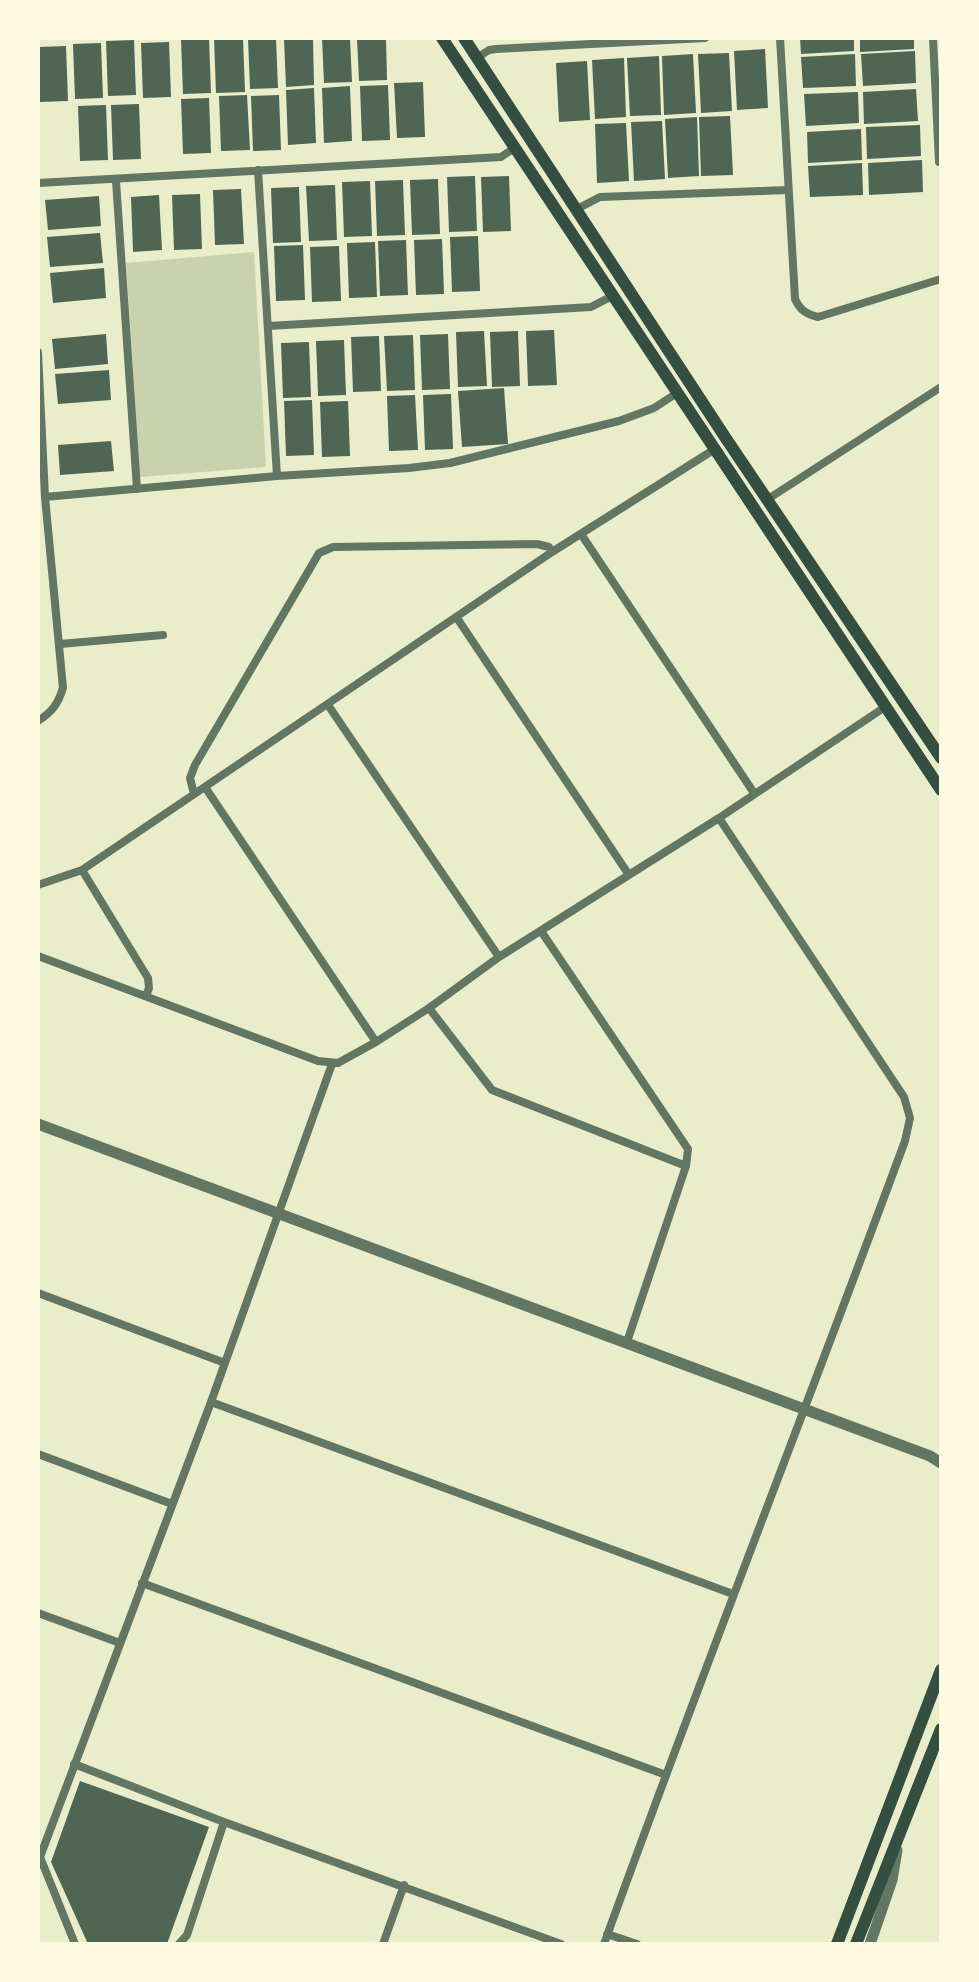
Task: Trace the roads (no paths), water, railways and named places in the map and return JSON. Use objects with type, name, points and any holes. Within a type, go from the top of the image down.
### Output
[{"type":"main road","points":[[442,38],[941,790]]},
{"type":"main road","points":[[464,38],[575,210],[941,758]]},
{"type":"main road","points":[[837,1944],[941,1670]]},
{"type":"main road","points":[[856,1944],[941,1729]]},
{"type":"street","points":[[477,58],[496,49],[705,38]]},
{"type":"street","points":[[780,38],[795,299],[798,306],[807,315],[818,317],[941,279]]},
{"type":"street","points":[[933,38],[939,162]]},
{"type":"street","points":[[38,183],[501,157],[516,147]]},
{"type":"street","points":[[258,170],[277,476]]},
{"type":"street","points":[[116,181],[137,489]]},
{"type":"street","points":[[575,210],[600,197],[788,190]]},
{"type":"street","points":[[269,326],[591,307],[614,295]]},
{"type":"street","points":[[38,352],[45,497],[63,688],[50,714],[38,721]]},
{"type":"street","points":[[768,499],[940,390]]},
{"type":"street","points":[[45,497],[450,463],[619,421],[654,408],[677,393]]},
{"type":"street","points":[[38,885],[82,870],[552,552],[715,449]]},
{"type":"street","points":[[581,534],[754,793]]},
{"type":"street","points":[[194,794],[190,782],[195,765],[319,553],[333,547],[537,544],[549,547],[552,552]]},
{"type":"street","points":[[457,618],[629,875]]},
{"type":"street","points":[[60,644],[163,635]]},
{"type":"street","points":[[328,705],[499,957]]},
{"type":"street","points":[[38,956],[332,1064],[345,1060],[429,1008],[499,957],[719,818],[885,707]]},
{"type":"street","points":[[205,787],[376,1042]]},
{"type":"street","points":[[604,1944],[900,1156],[910,1118],[904,1097],[719,818]]},
{"type":"street","points":[[82,870],[148,978],[146,996]]},
{"type":"street","points":[[541,931],[688,1149],[686,1166],[627,1342]]},
{"type":"street","points":[[429,1008],[492,1090],[686,1166]]},
{"type":"street","points":[[75,1944],[40,1857],[211,1402],[332,1064]]},
{"type":"street","points":[[38,1124],[805,1411],[935,1456],[941,1463]]},
{"type":"street","points":[[38,1293],[225,1363]]},
{"type":"street","points":[[211,1402],[733,1594]]},
{"type":"street","points":[[38,1454],[172,1504]]},
{"type":"street","points":[[142,1583],[666,1775]]},
{"type":"street","points":[[38,1613],[120,1643]]},
{"type":"street","points":[[74,1764],[561,1944]]},
{"type":"street","points":[[179,1944],[187,1935],[224,1822]]},
{"type":"street","points":[[870,1944],[892,1880],[898,1841]]},
{"type":"street","points":[[383,1944],[404,1885]]},
{"type":"street","points":[[607,1934],[637,1944]]}]
